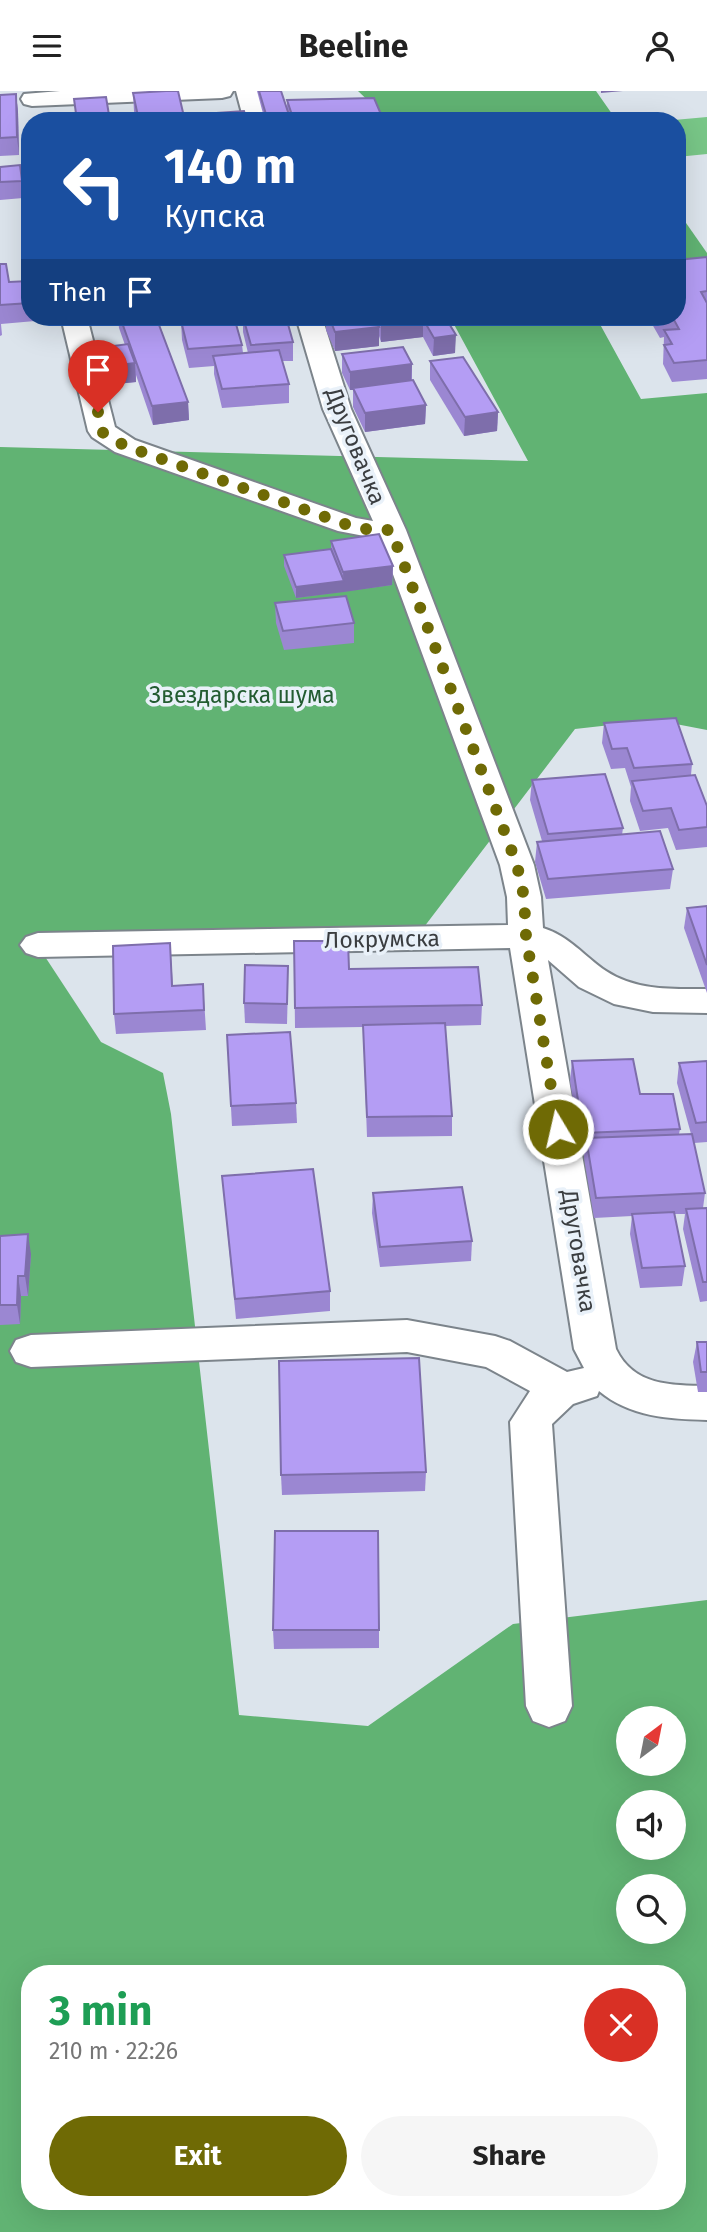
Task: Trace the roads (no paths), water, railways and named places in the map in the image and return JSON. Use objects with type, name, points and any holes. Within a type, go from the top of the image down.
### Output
[{"type":"street","points":[[32,99],[58,110],[181,92],[222,91]]},
{"type":"street","points":[[247,91],[253,112]]},
{"type":"street","points":[[76,326],[102,432],[107,437],[125,446],[348,525],[371,530],[391,530]]},
{"type":"street","name":"Друговачка","points":[[312,326],[337,409],[391,530],[517,865],[524,897],[526,936],[595,1349],[611,1378]]},
{"type":"street","name":"Локрумска","points":[[38,945],[526,936],[550,943],[600,984],[622,994],[644,998],[707,1001]]},
{"type":"street","points":[[31,1351],[407,1336],[495,1352],[562,1389]]},
{"type":"street","points":[[549,1706],[531,1422],[542,1402],[562,1389],[611,1378],[632,1394],[654,1402],[707,1403]]},
{"type":"park label","name":"Звездарска шума","points":[[242,695]]}]
